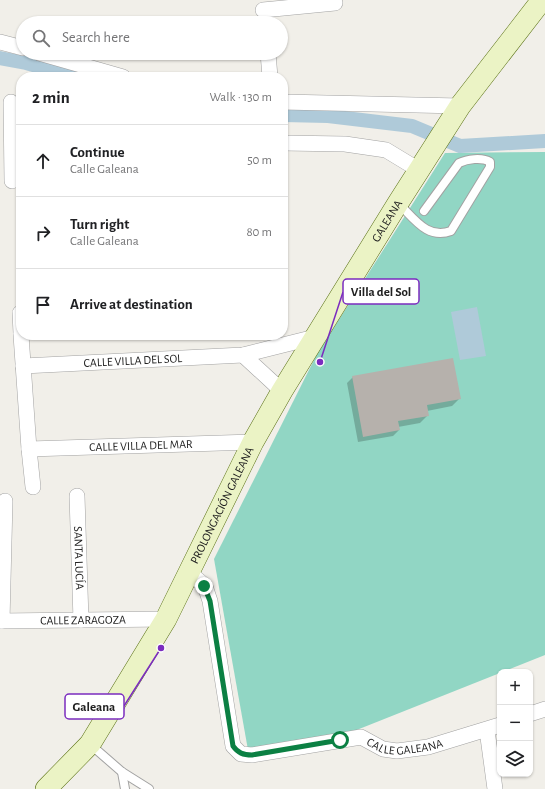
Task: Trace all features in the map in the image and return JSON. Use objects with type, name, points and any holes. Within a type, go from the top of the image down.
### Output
[{"type":"street","name":"GALEANA","points":[[315,337],[398,202],[460,106],[542,0]]},
{"type":"street","points":[[263,11],[335,3]]},
{"type":"street","points":[[0,42],[16,46]]},
{"type":"street","points":[[64,60],[106,72]]},
{"type":"street","points":[[269,60],[270,72]]},
{"type":"street","points":[[11,102],[16,142],[12,181]]},
{"type":"street","points":[[288,102],[460,106]]},
{"type":"street","points":[[288,143],[345,144],[386,150],[419,170]]},
{"type":"street","name":"CALLE VILLA DEL SOL","points":[[23,366],[243,355],[315,337]]},
{"type":"street","name":"PROLONGACIÓN GALEANA","points":[[46,789],[90,744],[166,619],[190,573],[253,442],[315,337]]},
{"type":"street","points":[[21,340],[33,487]]},
{"type":"street","points":[[243,355],[282,391]]},
{"type":"street","name":"CALLE VILLA DEL MAR","points":[[29,449],[253,442]]},
{"type":"street","name":"SANTA LUCÍA","points":[[77,496],[80,620]]},
{"type":"street","points":[[1,621],[5,501]]},
{"type":"street","name":"CALLE GALEANA","points":[[190,573],[204,586],[210,601],[233,746],[241,754],[252,755],[361,737],[384,749],[398,751],[428,747],[493,728]]},
{"type":"street","name":"CALLE ZARAGOZA","points":[[1,621],[166,619]]},
{"type":"street","points":[[533,713],[545,709]]},
{"type":"street","points":[[493,728],[495,789]]},
{"type":"lane","points":[[398,202],[427,230],[438,234],[451,230],[490,167],[490,162],[486,160],[466,160],[459,164],[424,211]]},
{"type":"lane","points":[[90,744],[122,772],[149,789]]},
{"type":"lane","points":[[122,772],[125,789]]},
{"type":"green space","points":[[545,152],[545,655],[510,669],[497,669],[497,674],[339,737],[248,750],[214,559],[317,354],[445,153]]},
{"type":"water","points":[[477,307],[486,356],[460,360],[451,312]]},
{"type":"building","points":[[453,358],[461,399],[427,405],[429,416],[398,421],[400,430],[363,437],[352,376]]},
{"type":"waterway","points":[[0,58],[26,63],[58,72]]},
{"type":"waterway","points":[[288,115],[328,116],[412,126],[460,146],[545,141]]},
{"type":"place","name":"Villa del Sol","points":[[320,362]]},
{"type":"place","name":"Galeana","points":[[161,648]]},
{"type":"route","points":[[204,586],[210,601],[233,746],[236,750],[241,754],[252,755],[340,740]]}]
